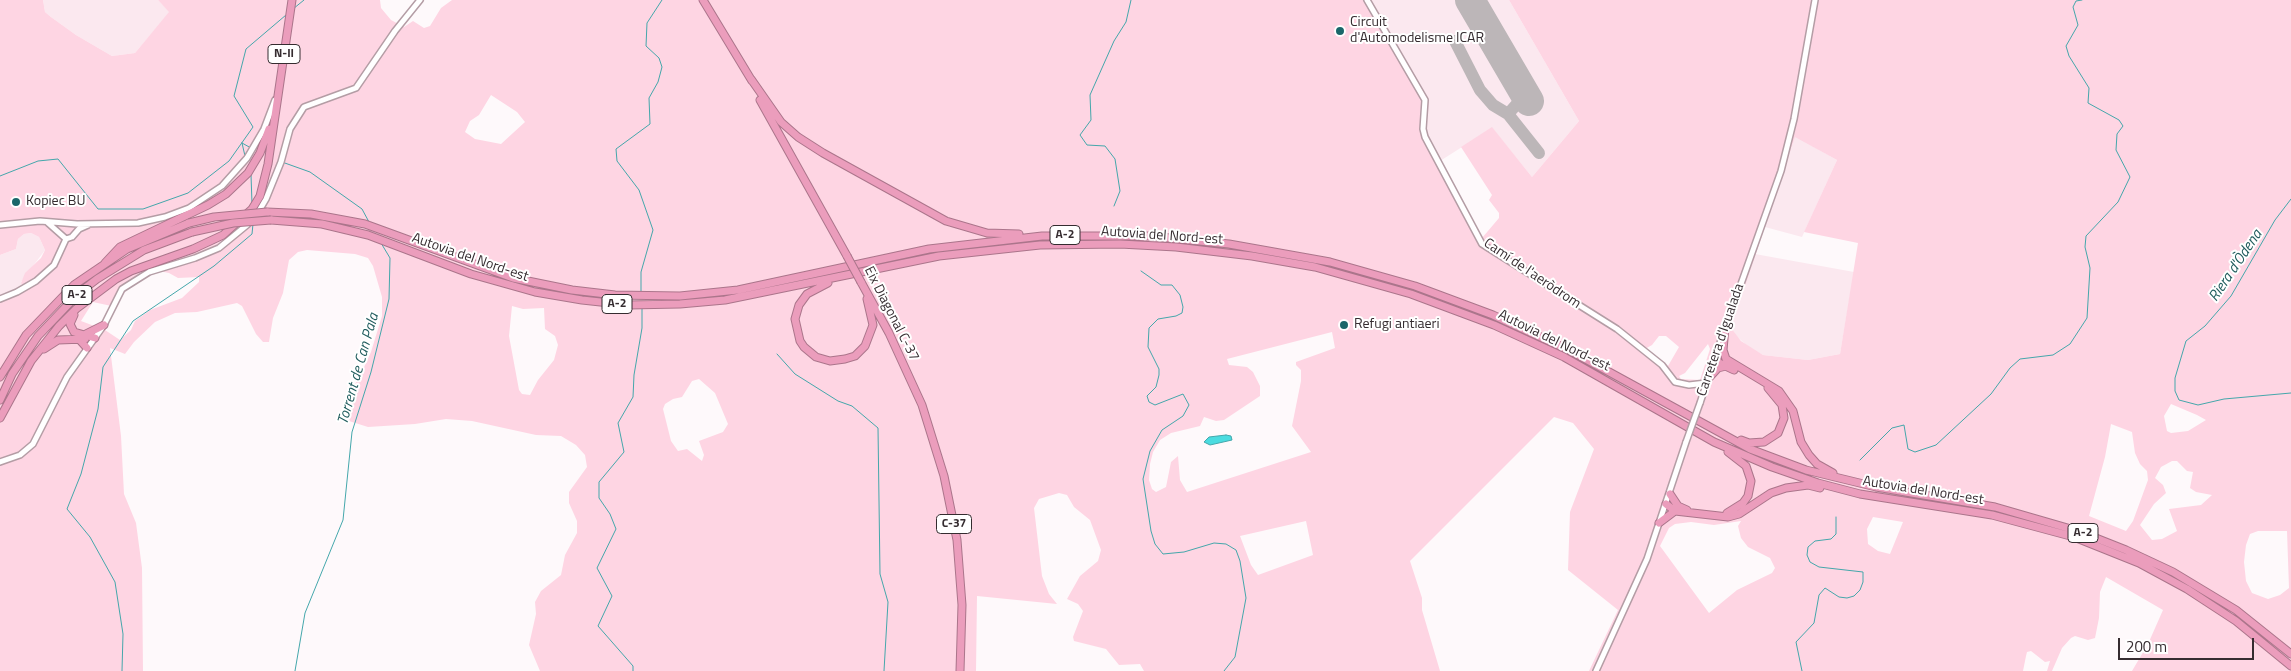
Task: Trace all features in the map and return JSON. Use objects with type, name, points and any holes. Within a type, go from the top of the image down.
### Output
[{"type":"highway","name":"Eix Diagonal C-37","points":[[703,0],[751,79],[761,101],[863,284],[889,333],[922,405],[938,452],[957,540],[962,605],[960,671]]},
{"type":"highway","name":"N-II","points":[[278,93],[292,4]]},
{"type":"highway","points":[[751,79],[781,122],[798,137],[823,153],[946,220],[988,232],[1042,236]]},
{"type":"highway","points":[[105,263],[120,247],[208,205],[226,194],[248,173],[268,135],[278,93]]},
{"type":"highway","points":[[0,418],[31,361],[59,326],[76,309],[116,279],[154,261],[211,242],[230,230],[252,209],[260,196],[268,164],[278,93]]},
{"type":"highway","name":"Autovia del Nord-est","points":[[0,376],[12,355],[46,313],[74,285],[105,263],[147,239],[189,223],[214,217],[267,212],[311,214],[365,224],[486,270],[529,282],[594,293],[636,296],[688,295],[738,290],[929,249],[1042,236],[1141,235],[1230,244],[1305,257],[1387,277],[1455,300],[1520,326],[1692,416],[1750,449],[1806,470],[1906,493],[1995,507],[2078,531],[2126,550],[2173,572],[2236,610],[2291,654]]},
{"type":"highway","name":"Autovia del Nord-est","points":[[0,400],[16,368],[38,336],[80,292],[97,278],[144,250],[192,232],[233,223],[271,220],[344,228],[368,235],[471,274],[515,287],[558,297],[606,303],[653,305],[725,300],[898,264],[1018,247],[1120,244],[1211,250],[1315,268],[1411,294],[1494,325],[1564,358],[1714,442],[1772,467],[1818,483],[1914,503],[2001,517],[2074,537],[2139,563],[2204,600],[2236,621],[2291,666]]},
{"type":"highway","points":[[863,284],[864,293],[872,312],[873,325],[866,346],[855,356],[838,361],[822,359],[809,352],[800,341],[796,327],[797,311],[807,294],[824,284],[888,269],[898,264]]},
{"type":"highway","points":[[94,339],[81,336],[73,331],[71,318],[116,279]]},
{"type":"highway","points":[[31,361],[54,341],[81,336],[95,331],[104,325]]},
{"type":"highway","points":[[1692,416],[1749,444],[1764,442],[1778,433],[1784,418],[1782,405],[1772,391],[1726,363],[1723,350],[1726,327]]},
{"type":"highway","points":[[81,336],[87,348]]},
{"type":"highway","points":[[1715,358],[1779,391],[1793,411],[1801,442],[1809,455],[1822,467],[1847,480]]},
{"type":"highway","points":[[1706,381],[1718,368],[1726,363]]},
{"type":"highway","points":[[1713,515],[1734,510],[1743,503],[1748,496],[1751,482],[1746,466],[1714,442]]},
{"type":"highway","points":[[1666,504],[1692,512],[1728,517],[1739,514],[1771,494],[1786,488],[1808,486],[1879,502],[1914,503]]},
{"type":"highway","points":[[1670,494],[1677,508]]},
{"type":"highway","points":[[1659,523],[1677,508]]},
{"type":"highway","points":[[2236,610],[2264,627],[2291,649]]},
{"type":"street","points":[[0,462],[10,460],[33,444],[67,377],[104,325],[118,296],[128,283],[149,272],[195,258],[219,248],[256,216],[281,162],[290,129],[304,107],[356,88],[394,31],[420,0]]},
{"type":"street","name":"Camí de l'aeròdrom","points":[[1367,0],[1425,100],[1423,129],[1425,137],[1482,244],[1617,329],[1662,365],[1675,382],[1689,386],[1706,381]]},
{"type":"street","name":"Carretera d'Igualada","points":[[1596,671],[1630,602],[1648,558],[1706,381],[1781,171],[1794,119],[1815,0]]},
{"type":"street","name":"N-II","points":[[0,225],[22,221],[68,224],[138,222],[179,212],[213,193],[234,174],[255,146],[278,93]]},
{"type":"street","points":[[0,299],[23,289],[48,270],[60,257],[66,238],[46,222]]},
{"type":"street","name":"N-II","points":[[66,238],[72,238],[75,233],[92,223]]},
{"type":"street","points":[[61,233],[60,229],[68,224],[75,233]]},
{"type":"shaded area","points":[[0,0],[43,0],[45,12],[51,17],[76,35],[112,56],[135,53],[169,12],[158,0],[380,0],[381,8],[391,20],[404,27],[413,21],[424,28],[430,26],[441,8],[452,0],[1370,0],[1429,103],[1425,133],[1482,238],[1499,218],[1499,213],[1489,200],[1492,195],[1461,147],[1492,127],[1532,177],[1579,121],[1509,0],[2291,0],[2291,671],[2132,671],[2148,644],[2163,610],[2106,577],[2100,592],[2099,618],[2095,638],[2088,640],[2075,636],[2071,638],[2062,648],[2052,671],[2047,671],[2050,661],[2045,662],[2031,651],[2027,652],[2023,671],[1589,671],[1618,610],[1568,570],[1570,512],[1594,449],[1573,423],[1554,417],[1410,561],[1422,598],[1422,610],[1440,671],[1144,671],[1140,664],[1119,665],[1106,649],[1074,641],[1073,637],[1083,611],[1078,604],[1067,599],[1080,576],[1098,561],[1101,550],[1090,520],[1074,507],[1067,495],[1059,493],[1039,499],[1034,508],[1042,576],[1049,594],[1057,604],[977,596],[976,671],[540,671],[529,645],[536,614],[535,602],[541,591],[561,575],[565,555],[577,533],[577,521],[569,503],[569,492],[587,467],[585,455],[576,445],[561,436],[536,435],[472,421],[446,419],[415,424],[368,427],[349,421],[345,409],[346,399],[360,376],[371,352],[382,316],[382,297],[373,266],[368,258],[355,254],[307,250],[298,252],[289,260],[283,293],[273,318],[269,342],[263,342],[256,334],[242,306],[237,303],[197,312],[175,313],[155,322],[134,342],[125,354],[110,348],[121,436],[124,494],[136,523],[142,568],[143,671],[0,671],[0,301],[26,290],[21,283],[25,273],[41,258],[45,250],[39,237],[31,233],[24,234],[18,239],[16,249],[0,255]],"holes":[[[491,95],[517,112],[525,122],[501,144],[475,139],[465,132],[470,121],[479,115]],[[1795,137],[1837,160],[1804,232],[1858,243],[1840,354],[1808,360],[1763,355],[1741,341],[1731,328]],[[159,271],[169,273],[178,278],[199,277],[199,282],[182,298],[150,310],[135,321],[131,330],[120,340],[105,330],[81,321],[93,302],[116,307],[128,287]],[[512,306],[523,309],[544,308],[545,329],[555,336],[558,345],[554,360],[538,380],[530,395],[522,394],[519,390],[509,336]],[[1332,332],[1335,348],[1296,362],[1296,365],[1301,370],[1301,381],[1292,426],[1311,452],[1187,492],[1180,480],[1178,456],[1171,462],[1166,487],[1156,492],[1152,489],[1149,480],[1150,464],[1153,452],[1160,440],[1171,433],[1200,426],[1204,417],[1216,421],[1224,420],[1260,396],[1260,386],[1253,372],[1247,367],[1229,365],[1227,359]],[[1659,336],[1666,336],[1679,347],[1668,366],[1645,349],[1652,345]],[[1708,344],[1710,349],[1700,380],[1681,379],[1679,376],[1685,373]],[[699,379],[715,393],[728,424],[723,432],[699,441],[704,455],[702,461],[687,449],[678,451],[671,441],[663,409],[665,404],[673,399],[682,397],[692,381]],[[2171,404],[2206,420],[2188,431],[2171,433],[2167,431],[2164,416]],[[2111,424],[2132,432],[2135,453],[2140,464],[2147,471],[2148,480],[2133,521],[2126,531],[2089,516],[2105,457]],[[2172,461],[2177,461],[2187,471],[2193,472],[2190,488],[2196,492],[2212,495],[2201,505],[2169,509],[2177,531],[2162,539],[2152,540],[2140,525],[2154,504],[2166,493],[2163,485],[2155,478],[2161,467]],[[1873,517],[1903,522],[1890,554],[1878,551],[1868,544],[1867,529]],[[1306,521],[1313,555],[1258,575],[1251,565],[1240,536]],[[1741,521],[1738,526],[1741,538],[1748,547],[1770,558],[1775,568],[1772,573],[1737,590],[1709,613],[1660,546],[1669,528],[1675,524],[1691,522],[1714,525]],[[2258,531],[2287,531],[2289,588],[2280,595],[2268,599],[2252,593],[2246,581],[2244,562],[2246,545],[2250,534]]]},
{"type":"shaded area","points":[[43,0],[158,0],[170,12],[135,53],[112,56],[76,35],[51,17],[45,12]]},
{"type":"shaded area","points":[[1370,0],[1509,0],[1579,121],[1532,177],[1492,128],[1440,161],[1425,129],[1429,103]]},
{"type":"shaded area","points":[[1795,136],[1837,160],[1802,237],[1765,227]]},
{"type":"shaded area","points":[[31,233],[39,237],[45,250],[21,282],[26,290],[0,301],[0,255],[16,249],[18,239],[24,234]]},
{"type":"shaded area","points":[[1755,254],[1854,272],[1840,354],[1808,360],[1763,355],[1751,349],[1735,335],[1731,328]]},
{"type":"water","points":[[1231,436],[1232,440],[1210,445],[1204,442],[1209,437]]},
{"type":"waterway","points":[[293,9],[304,0]]},
{"type":"waterway","points":[[641,292],[641,272],[653,230],[639,190],[617,161],[616,149],[650,124],[649,98],[658,82],[662,67],[659,58],[646,46],[647,23],[662,0]]},
{"type":"waterway","points":[[1114,206],[1120,191],[1115,159],[1105,146],[1087,145],[1080,135],[1091,120],[1090,95],[1114,41],[1126,22],[1131,0]]},
{"type":"waterway","points":[[1860,460],[1892,428],[1904,425],[1908,449],[1915,452],[1936,445],[1991,394],[2010,368],[2020,359],[2053,355],[2070,344],[2087,318],[2090,268],[2085,247],[2086,236],[2118,202],[2130,177],[2116,150],[2117,134],[2123,126],[2119,120],[2088,103],[2089,88],[2069,56],[2066,46],[2078,25],[2073,7],[2076,1],[2082,0]]},
{"type":"waterway","points":[[0,176],[38,161],[58,159],[98,209],[143,209],[188,193],[229,161],[253,127],[234,96],[246,49],[286,15]]},
{"type":"waterway","name":"Torrent de Can Pala","points":[[242,143],[251,148]]},
{"type":"waterway","points":[[242,143],[245,156]]},
{"type":"waterway","name":"Torrent de Can Pala","points":[[282,162],[310,172],[362,209],[369,222]]},
{"type":"waterway","points":[[251,175],[252,203]]},
{"type":"waterway","name":"Riera d'Òdena","points":[[2291,199],[2275,220],[2231,296],[2205,326],[2186,341],[2175,378],[2175,391],[2179,400],[2198,405],[2224,399],[2291,393]]},
{"type":"waterway","points":[[122,671],[123,634],[115,582],[90,537],[67,509],[81,474],[98,409],[103,367],[133,321],[214,266],[252,234],[253,224]]},
{"type":"waterway","name":"Torrent de Can Pala","points":[[295,671],[305,613],[343,520],[352,432],[371,372],[389,299],[390,258],[381,243]]},
{"type":"waterway","points":[[1141,271],[1161,285],[1172,285],[1180,295],[1183,307],[1182,313],[1158,319],[1149,328],[1148,347],[1159,369],[1156,387],[1147,396],[1149,402],[1155,405],[1183,394],[1189,405],[1183,416],[1162,430],[1150,451],[1143,479],[1151,531],[1155,544],[1163,554],[1184,552],[1214,543],[1226,544],[1236,550],[1240,561],[1246,598],[1235,657],[1224,671]]},
{"type":"waterway","points":[[633,671],[633,666],[598,626],[612,596],[597,568],[616,529],[610,514],[599,498],[599,482],[624,452],[618,423],[633,397],[634,375],[642,328],[642,308]]},
{"type":"waterway","points":[[777,354],[795,374],[838,401],[852,406],[878,428],[880,574],[888,602],[884,671]]},
{"type":"waterway","points":[[1802,671],[1796,642],[1814,623],[1819,595],[1825,588],[1839,597],[1847,598],[1854,596],[1860,590],[1863,582],[1863,572],[1819,567],[1810,562],[1807,555],[1808,547],[1815,541],[1831,539],[1836,534],[1836,517]]},
{"type":"taxiway","points":[[1455,41],[1480,90],[1493,105],[1508,114]]},
{"type":"taxiway","points":[[1525,95],[1508,114],[1539,153]]},
{"type":"runway","points":[[1470,0],[1529,101]]},
{"type":"place","name":"Circuit d'Automodelisme ICAR","points":[[1340,31]]},
{"type":"place","name":"Kopiec BU","points":[[16,202]]},
{"type":"place","name":"Refugi antiaeri","points":[[1344,325]]}]
